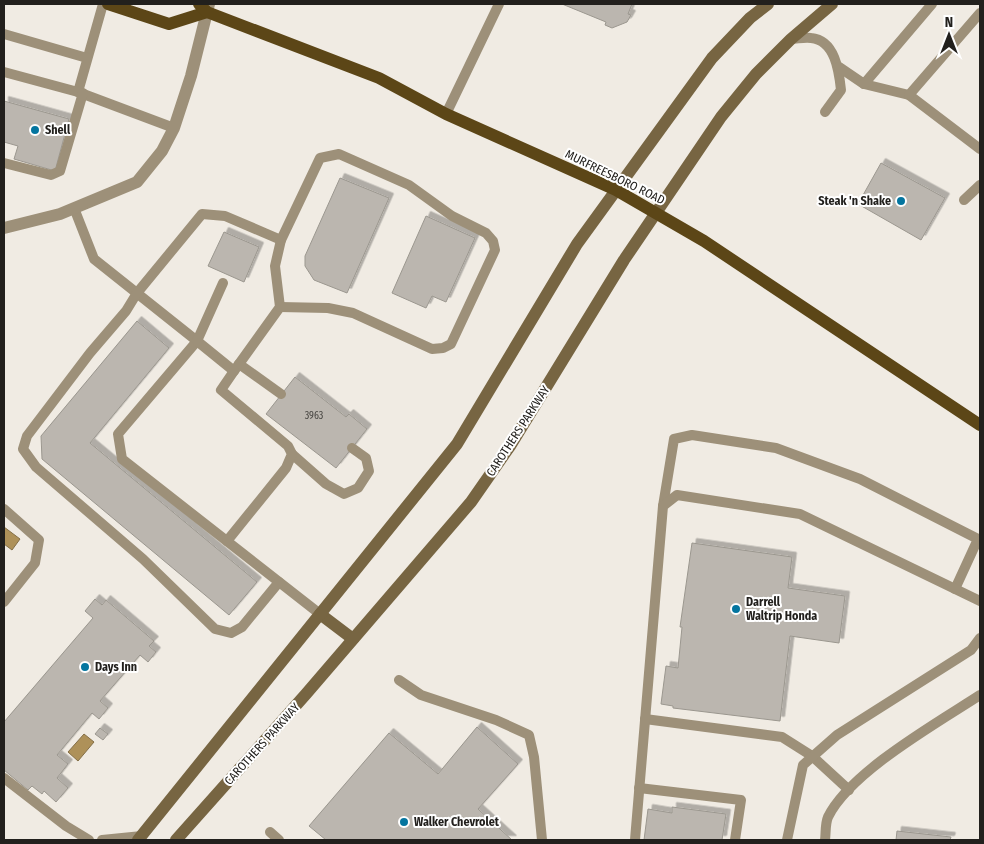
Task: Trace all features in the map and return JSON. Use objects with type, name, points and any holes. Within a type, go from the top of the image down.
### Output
[{"type":"main road","points":[[108,4],[169,24],[205,6]]},
{"type":"main road","points":[[140,838],[457,444],[577,244],[712,58],[750,18],[768,4]]},
{"type":"main road","name":"CAROTHERS PARKWAY","points":[[176,840],[471,502],[510,446],[624,260],[721,117],[756,74],[790,39],[832,4]]},
{"type":"main road","name":"MURFREESBORO ROAD","points":[[205,6],[379,78],[446,114],[616,190],[657,212],[712,246],[980,425]]},
{"type":"main road","points":[[320,614],[353,639]]},
{"type":"street","points":[[4,228],[74,208],[137,182],[162,152],[174,128],[192,76],[205,6]]},
{"type":"lane","points":[[4,163],[51,175],[60,171],[87,58],[103,4]]},
{"type":"lane","points":[[446,114],[499,4]]},
{"type":"lane","points":[[864,84],[932,4]]},
{"type":"lane","points":[[908,95],[980,13]]},
{"type":"lane","points":[[4,34],[87,58]]},
{"type":"lane","points":[[790,39],[812,38],[821,41],[832,52],[839,67],[841,90],[825,112]]},
{"type":"lane","points":[[839,67],[864,84],[908,95],[980,149]]},
{"type":"lane","points":[[4,72],[80,93],[174,128]]},
{"type":"lane","points":[[280,307],[328,308],[353,313],[432,349],[444,348],[451,344],[495,250],[492,241],[486,233],[452,216],[409,184],[339,154],[320,158],[281,240],[275,266],[280,307],[221,390],[288,446],[292,454],[326,484],[344,494],[358,488],[368,470],[366,458],[352,448]]},
{"type":"lane","points":[[964,200],[980,185]]},
{"type":"lane","points":[[74,208],[94,259],[197,341],[281,394]]},
{"type":"lane","points":[[279,582],[242,627],[231,633],[215,629],[143,559],[36,467],[23,449],[27,436],[90,353],[126,311],[137,293],[202,214],[225,216],[281,240]]},
{"type":"lane","points":[[223,282],[197,341],[118,434],[122,459],[320,614]]},
{"type":"lane","points":[[634,840],[663,506],[674,439],[692,435],[776,448],[860,479],[978,539],[955,589]]},
{"type":"lane","points":[[227,541],[286,468],[292,454]]},
{"type":"lane","points":[[663,506],[677,495],[800,514],[980,601]]},
{"type":"lane","points":[[4,509],[38,540],[35,563],[4,602]]},
{"type":"lane","points":[[787,840],[803,764],[837,734],[971,650],[980,638]]},
{"type":"lane","points":[[400,680],[421,695],[496,720],[529,735],[534,757],[542,840]]},
{"type":"lane","points":[[825,840],[828,818],[849,790],[894,751],[980,695]]},
{"type":"lane","points":[[645,719],[782,737],[812,756],[849,790]]},
{"type":"lane","points":[[4,778],[66,826],[88,840]]},
{"type":"lane","points":[[639,788],[740,800],[735,840]]},
{"type":"lane","points":[[270,832],[279,840]]},
{"type":"lane","points":[[102,840],[140,838]]},
{"type":"shaded area","points":[[4,527],[20,539],[12,550],[4,544]]},
{"type":"shaded area","points":[[84,734],[94,742],[78,761],[68,752]]},
{"type":"building","points":[[562,4],[632,4],[628,14],[631,15],[627,22],[612,28],[605,25],[606,22]]},
{"type":"building","name":"Shell","points":[[4,101],[69,119],[55,171],[14,159],[18,146],[4,142]]},
{"type":"building","name":"Steak 'n Shake","points":[[881,163],[945,198],[921,240],[858,204]]},
{"type":"building","points":[[340,178],[389,198],[347,293],[314,280],[305,266],[305,256]]},
{"type":"building","points":[[426,216],[475,238],[446,302],[432,296],[426,308],[392,293]]},
{"type":"building","points":[[224,232],[259,247],[244,282],[208,266]]},
{"type":"building","points":[[137,321],[169,348],[90,443],[257,582],[229,615],[42,459],[41,436]]},
{"type":"building","points":[[295,377],[346,417],[349,414],[367,429],[336,468],[266,414]]},
{"type":"building","points":[[692,543],[792,557],[788,588],[845,596],[839,643],[790,636],[780,721],[673,708],[673,706],[661,704],[666,666],[678,668],[682,627],[680,627]]},
{"type":"building","points":[[95,599],[102,605],[106,600],[154,641],[149,646],[156,652],[148,662],[140,655],[100,701],[108,708],[99,719],[92,713],[57,755],[68,764],[57,778],[68,788],[56,802],[44,791],[42,794],[32,786],[28,790],[4,770],[4,722],[93,618],[85,611]]},
{"type":"building","points":[[477,727],[518,764],[478,809],[512,840],[326,840],[309,826],[389,733],[438,774]]},
{"type":"building","points":[[100,728],[108,734],[103,740],[95,734]]},
{"type":"building","points":[[672,807],[726,814],[722,840],[644,840],[648,809],[672,813]]},
{"type":"building","points":[[897,831],[951,837],[950,840],[896,840]]},
{"type":"place","name":"Shell","points":[[35,130]]},
{"type":"place","name":"Steak 'n Shake","points":[[901,201]]},
{"type":"place","name":"Darrell Waltrip Honda","points":[[736,609]]},
{"type":"place","name":"Days Inn","points":[[85,667]]},
{"type":"place","name":"Walker Chevrolet","points":[[404,822]]}]
